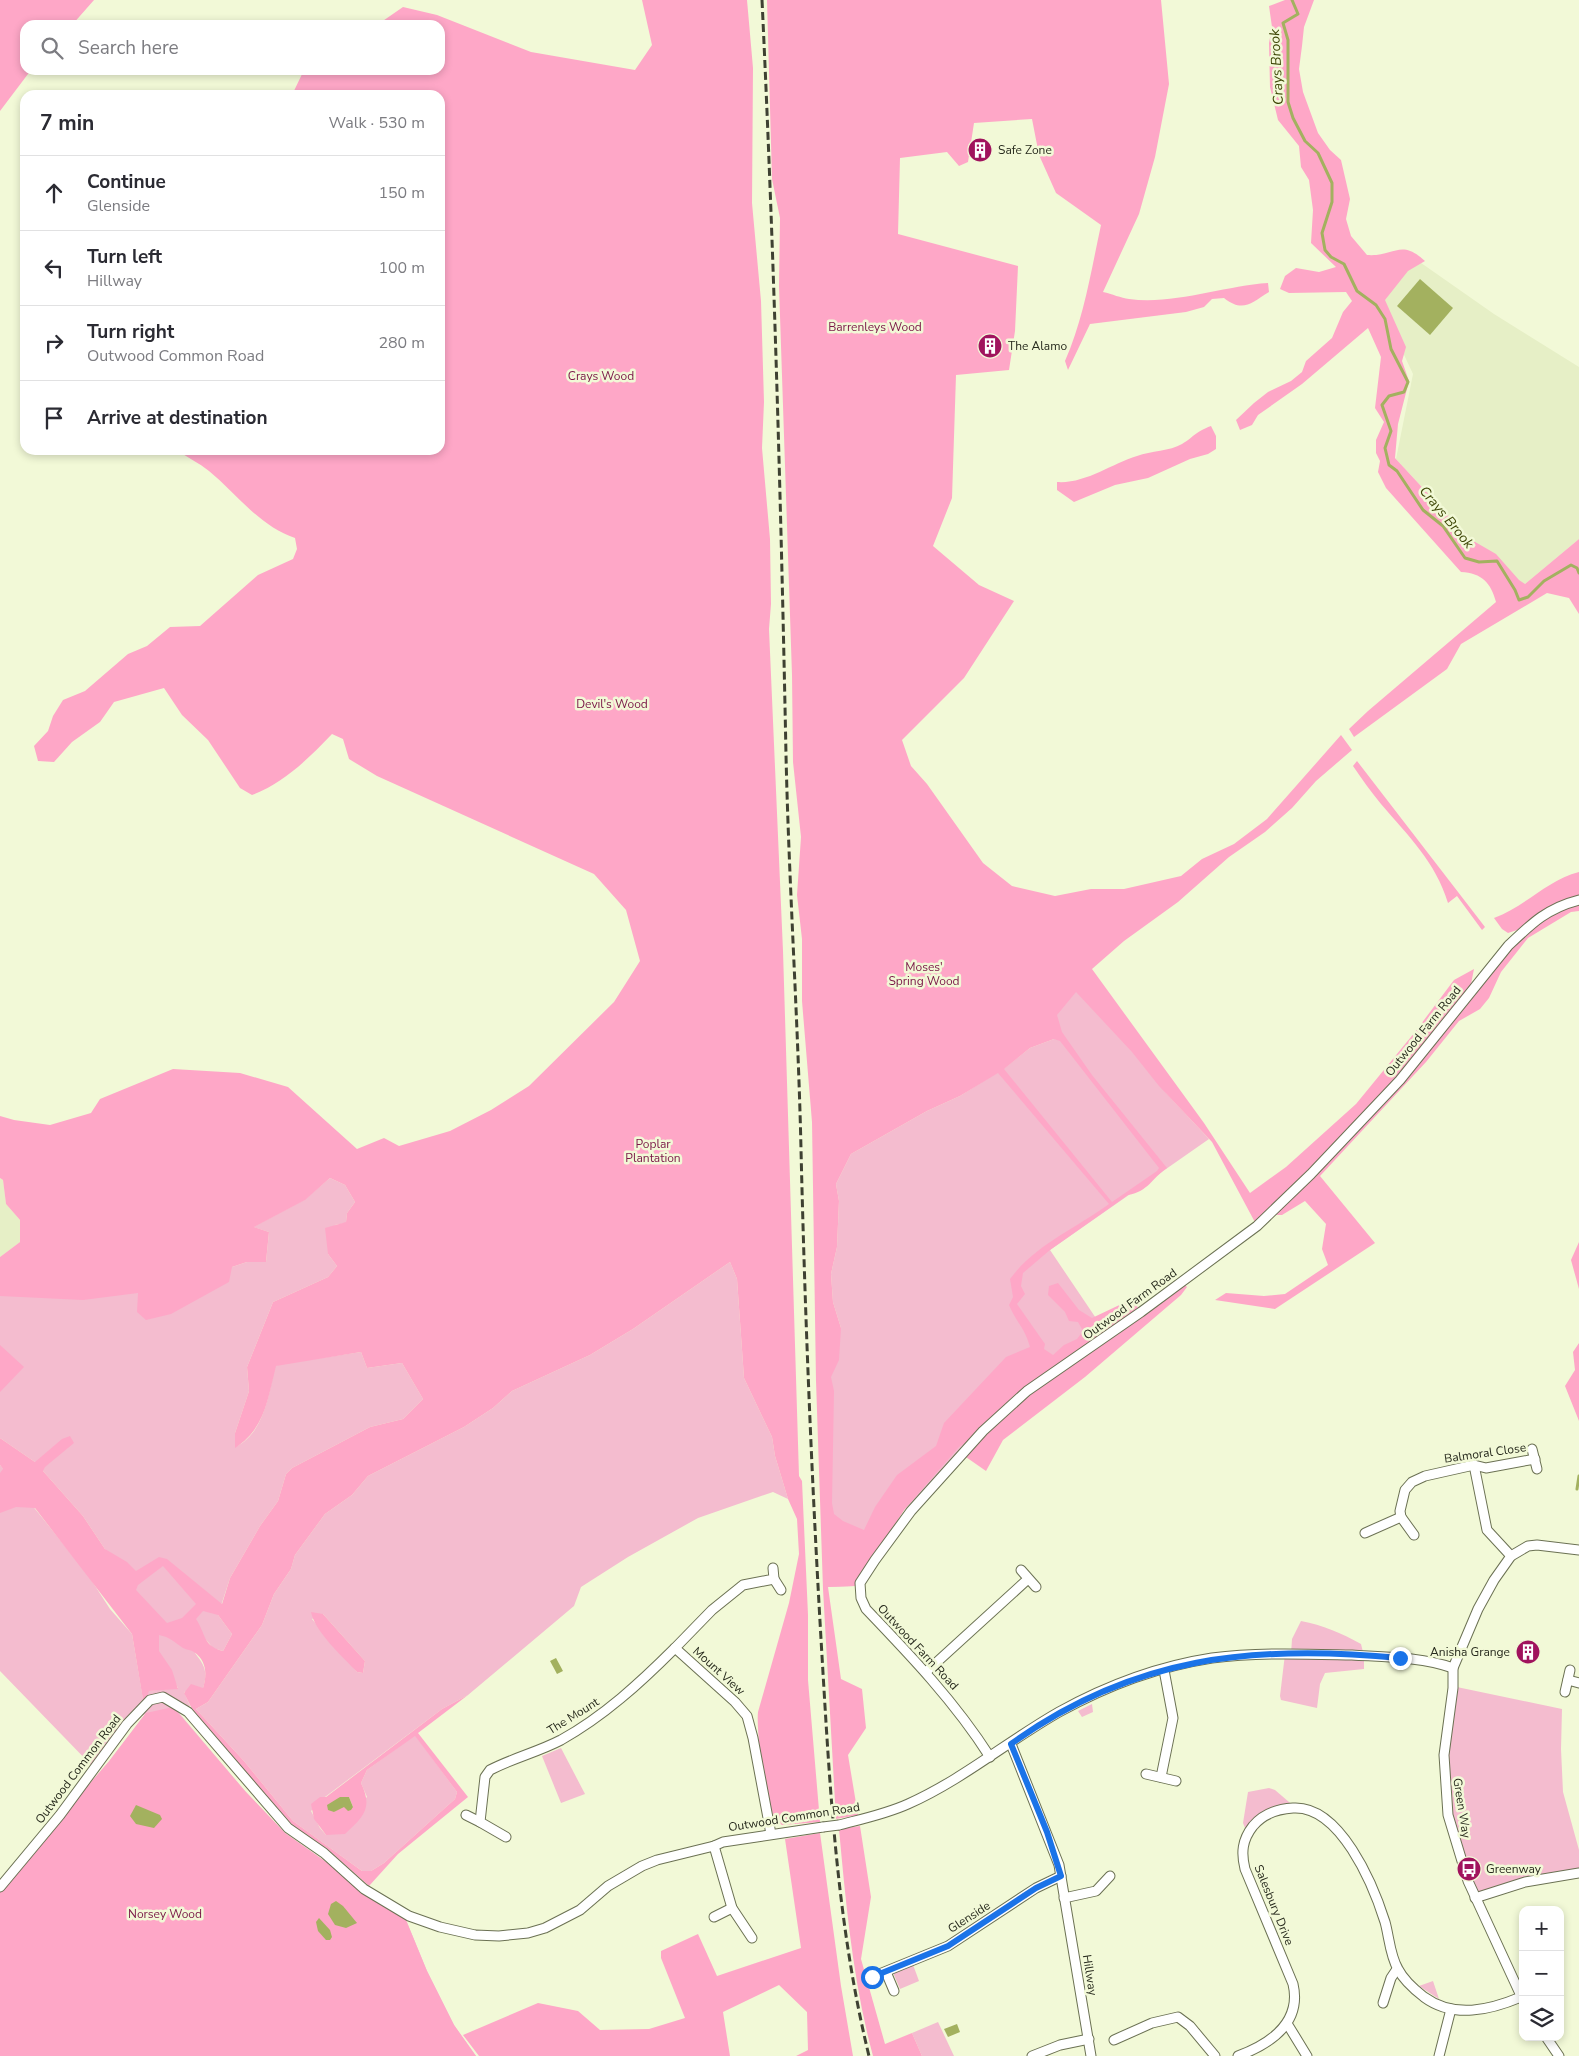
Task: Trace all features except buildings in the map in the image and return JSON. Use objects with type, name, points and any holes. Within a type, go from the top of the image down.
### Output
[{"type":"street","name":"Outwood Farm Road","points":[[990,1757],[962,1714],[926,1672],[866,1609],[861,1598],[860,1583],[911,1511],[983,1431],[1027,1391],[1135,1316],[1257,1226],[1400,1080],[1508,946],[1529,926],[1557,906],[1579,900]]},
{"type":"street","points":[[1532,1449],[1537,1468]]},
{"type":"street","name":"Balmoral Close","points":[[1401,1517],[1400,1502],[1405,1490],[1412,1482],[1425,1476],[1474,1465],[1486,1468],[1535,1459]]},
{"type":"street","points":[[1474,1465],[1488,1530],[1512,1556]]},
{"type":"street","points":[[1366,1533],[1401,1517],[1414,1535]]},
{"type":"street","points":[[1011,1744],[1039,1724],[1079,1702],[1123,1683],[1211,1658],[1291,1654],[1380,1656],[1453,1668],[1478,1609],[1494,1580],[1512,1556],[1528,1546],[1537,1545],[1579,1550]]},
{"type":"street","points":[[773,1568],[774,1579],[782,1590]]},
{"type":"street","points":[[1021,1570],[1036,1587]]},
{"type":"street","points":[[926,1672],[1028,1578]]},
{"type":"street","name":"Mount View","points":[[771,1834],[747,1716],[735,1702],[675,1648],[712,1610],[743,1585],[774,1579]]},
{"type":"street","name":"The Mount","points":[[480,1822],[485,1778],[490,1770],[560,1740],[582,1727],[636,1687],[675,1648]]},
{"type":"street","name":"Green Way","points":[[1453,1668],[1453,1688],[1444,1743],[1444,1781],[1454,1840],[1475,1898],[1521,1996]]},
{"type":"street","points":[[1160,1777],[1173,1718],[1164,1670]]},
{"type":"street","points":[[1565,1692],[1570,1670]]},
{"type":"street","points":[[1568,1680],[1579,1683]]},
{"type":"street","name":"Outwood Common Road","points":[[0,1887],[60,1815],[127,1724],[150,1700],[163,1697],[188,1712],[288,1828],[324,1853],[364,1889],[409,1916],[440,1927],[475,1935],[499,1936],[528,1933],[565,1919],[580,1910],[608,1886],[642,1866],[658,1860],[714,1846],[722,1842],[839,1825],[880,1815],[908,1804],[947,1784],[1011,1744]]},
{"type":"street","name":"Hillway","points":[[1011,1744],[1047,1832],[1061,1876],[1091,2056]]},
{"type":"street","points":[[1146,1774],[1176,1781]]},
{"type":"street","name":"Salesbury Drive","points":[[1288,2024],[1294,2003],[1293,1984],[1262,1915],[1242,1859],[1242,1850],[1247,1833],[1257,1821],[1268,1814],[1296,1808],[1322,1814],[1331,1822],[1347,1843],[1373,1890],[1385,1923],[1397,1969],[1424,1997],[1451,2009],[1479,2010],[1519,1999]]},
{"type":"street","points":[[466,1815],[506,1837]]},
{"type":"street","points":[[714,1846],[732,1908],[752,1938]]},
{"type":"street","points":[[1475,1898],[1525,1882],[1579,1873]]},
{"type":"street","name":"Glenside","points":[[872,1977],[948,1946],[1036,1888],[1061,1876]]},
{"type":"street","points":[[1064,1898],[1096,1891],[1110,1876]]},
{"type":"street","points":[[714,1917],[732,1908]]},
{"type":"street","points":[[1383,2003],[1390,1978],[1397,1969]]},
{"type":"street","points":[[886,1972],[894,1991]]},
{"type":"street","points":[[1439,2056],[1451,2009]]},
{"type":"street","points":[[1114,2040],[1152,2023],[1178,2017],[1190,2026],[1215,2056]]},
{"type":"street","points":[[1238,2056],[1266,2043],[1288,2024],[1307,2056]]},
{"type":"street","points":[[1032,2056],[1060,2045],[1088,2039]]},
{"type":"street","points":[[1549,2041],[1559,2056]]},
{"type":"shaded area","points":[[1414,258],[1494,314],[1579,367],[1579,539],[1525,584],[1510,582],[1396,459],[1413,374],[1378,299]]},
{"type":"shaded area","points":[[1420,279],[1453,308],[1430,335],[1397,306]]},
{"type":"shaded area","points":[[0,1178],[3,1180],[6,1204],[20,1220],[20,1242],[0,1257]]},
{"type":"shaded area","points":[[556,1658],[563,1671],[557,1674],[550,1661]]},
{"type":"shaded area","points":[[340,1797],[349,1797],[353,1807],[351,1810],[348,1811],[344,1807],[334,1812],[328,1810],[327,1805]]},
{"type":"shaded area","points":[[136,1805],[160,1815],[162,1819],[154,1828],[136,1824],[130,1816]]},
{"type":"shaded area","points":[[336,1901],[343,1906],[357,1923],[346,1928],[335,1925],[328,1914],[331,1904]]},
{"type":"shaded area","points":[[319,1918],[330,1930],[332,1937],[330,1940],[326,1940],[318,1931],[316,1922]]},
{"type":"shaded area","points":[[957,2024],[960,2032],[948,2037],[944,2029]]},
{"type":"green space","points":[[0,0],[94,0],[76,20],[20,20],[20,75],[27,75],[0,111]]},
{"type":"green space","points":[[642,0],[747,0],[753,68],[752,203],[761,301],[764,402],[762,448],[770,539],[771,604],[769,629],[783,951],[799,1476],[802,1481],[808,1615],[808,1680],[820,1822],[782,1825],[777,1821],[768,1799],[762,1768],[758,1735],[758,1712],[789,1603],[799,1554],[797,1519],[788,1499],[775,1456],[772,1437],[744,1378],[737,1279],[730,1262],[633,1329],[590,1355],[512,1391],[493,1408],[464,1427],[368,1476],[352,1495],[325,1514],[295,1555],[291,1569],[274,1594],[262,1625],[208,1702],[196,1709],[244,1761],[293,1821],[362,1871],[371,1871],[384,1863],[455,1799],[457,1792],[415,1736],[367,1770],[361,1783],[366,1799],[365,1811],[362,1817],[345,1834],[326,1835],[314,1819],[311,1804],[320,1797],[326,1797],[442,1709],[468,1695],[418,1733],[468,1797],[398,1854],[369,1886],[326,1848],[290,1825],[194,1713],[184,1693],[191,1684],[203,1688],[205,1668],[198,1656],[193,1651],[183,1648],[169,1638],[159,1635],[159,1651],[172,1670],[178,1689],[149,1691],[144,1706],[132,1634],[35,1508],[16,1507],[0,1513],[0,1473],[3,1469],[0,1465],[0,1438],[35,1462],[62,1439],[70,1436],[74,1443],[45,1467],[43,1471],[83,1516],[105,1549],[127,1562],[136,1571],[159,1557],[167,1559],[222,1604],[230,1578],[260,1526],[278,1501],[286,1474],[292,1468],[370,1427],[403,1419],[423,1399],[402,1363],[367,1368],[361,1352],[276,1366],[264,1412],[259,1422],[253,1432],[235,1448],[235,1433],[249,1391],[247,1367],[273,1302],[328,1277],[337,1266],[328,1254],[325,1228],[346,1222],[347,1213],[355,1202],[345,1185],[330,1178],[305,1200],[254,1227],[269,1232],[266,1262],[247,1262],[232,1267],[229,1282],[171,1314],[146,1320],[137,1312],[138,1293],[83,1300],[0,1296],[0,1257],[20,1242],[20,1220],[6,1204],[3,1180],[0,1178],[0,1116],[50,1125],[91,1113],[100,1099],[173,1069],[240,1073],[288,1087],[357,1149],[384,1138],[399,1146],[450,1131],[491,1110],[529,1086],[614,1002],[640,961],[626,910],[594,874],[377,776],[349,759],[343,739],[332,734],[305,761],[285,777],[252,795],[240,788],[208,740],[182,715],[164,688],[114,702],[100,722],[72,742],[54,762],[38,761],[34,746],[48,731],[53,716],[63,700],[85,691],[128,654],[147,646],[170,627],[200,626],[258,575],[293,559],[297,549],[295,538],[282,533],[259,518],[209,471],[184,455],[445,455],[445,90],[294,90],[302,75],[445,75],[445,20],[384,20],[403,7],[437,15],[531,52],[635,70],[652,45]],"holes":[[[163,1566],[196,1604],[182,1618],[167,1623],[136,1590],[138,1585]],[[203,1611],[218,1615],[232,1634],[223,1651],[208,1643],[196,1619]],[[340,1797],[349,1797],[353,1807],[341,1807],[334,1812]]]},
{"type":"green space","points":[[767,0],[1161,0],[1169,84],[1155,157],[1139,214],[1103,292],[1123,298],[1146,300],[1181,297],[1268,283],[1269,292],[1252,303],[1242,306],[1224,298],[1212,299],[1204,307],[1186,312],[1090,324],[1068,370],[1065,361],[1082,311],[1101,225],[1056,193],[1039,155],[1032,119],[974,123],[968,162],[959,166],[947,152],[900,158],[898,234],[1018,266],[1015,331],[1009,370],[956,375],[952,498],[933,546],[979,585],[1014,601],[964,678],[902,740],[911,766],[927,784],[983,863],[1012,886],[1055,896],[1091,889],[1124,889],[1181,876],[1202,859],[1234,844],[1267,819],[1341,735],[1352,750],[1316,781],[1292,808],[1265,832],[1229,857],[1178,902],[1124,941],[1092,969],[1204,1123],[1250,1193],[1286,1167],[1356,1104],[1415,1032],[1454,980],[1474,969],[1469,994],[1504,951],[1530,926],[1561,907],[1579,901],[1579,911],[1571,912],[1528,938],[1501,972],[1489,998],[1480,1009],[1459,1021],[1426,1062],[1320,1176],[1375,1243],[1275,1309],[1215,1300],[1226,1293],[1264,1296],[1285,1294],[1328,1265],[1322,1249],[1326,1224],[1305,1201],[1282,1215],[1268,1215],[1257,1226],[1212,1142],[1159,1086],[1132,1052],[1076,992],[1057,1015],[1062,1032],[1092,1075],[1167,1168],[1141,1191],[1128,1195],[1050,1250],[1023,1273],[1021,1286],[1025,1294],[1017,1304],[1045,1344],[1044,1349],[1053,1355],[1064,1345],[1077,1339],[1083,1331],[1078,1322],[1069,1321],[1065,1312],[1048,1295],[1049,1286],[1058,1283],[1079,1310],[1092,1318],[1132,1299],[1141,1312],[1058,1371],[983,1431],[959,1447],[904,1510],[855,1586],[828,1587],[841,1679],[862,1689],[866,1728],[848,1755],[858,1815],[836,1819],[823,1589],[816,1381],[812,1122],[802,1001],[802,939],[797,895],[801,837],[793,762],[792,675],[779,286],[780,218],[772,179]],"holes":[[[1054,1039],[1060,1041],[1159,1168],[1112,1202],[1004,1069],[1030,1048]],[[998,1073],[1109,1204],[1044,1246],[1020,1267],[1010,1279],[1013,1297],[1009,1305],[1026,1335],[1030,1347],[1006,1357],[944,1423],[936,1446],[897,1475],[875,1507],[864,1530],[843,1521],[834,1514],[832,1503],[834,1391],[831,1377],[839,1360],[841,1328],[833,1302],[831,1274],[837,1247],[839,1201],[836,1184],[851,1154],[927,1111],[960,1096]]]},
{"type":"green space","points":[[1285,0],[1314,0],[1304,27],[1299,69],[1303,92],[1318,133],[1330,150],[1341,160],[1350,199],[1346,219],[1351,236],[1367,255],[1403,250],[1416,254],[1425,261],[1408,271],[1385,300],[1406,347],[1402,361],[1409,381],[1398,424],[1395,458],[1470,539],[1496,554],[1519,580],[1525,584],[1579,539],[1579,614],[1569,598],[1547,593],[1461,644],[1447,669],[1354,737],[1349,729],[1496,602],[1488,584],[1475,574],[1461,572],[1386,488],[1378,472],[1380,461],[1376,453],[1376,440],[1384,422],[1375,408],[1381,357],[1368,328],[1302,384],[1258,415],[1252,425],[1240,430],[1236,420],[1268,392],[1291,381],[1302,372],[1306,361],[1332,338],[1343,312],[1352,301],[1346,292],[1289,293],[1280,289],[1285,276],[1296,268],[1319,272],[1336,267],[1311,243],[1313,210],[1309,180],[1301,167],[1299,146],[1278,120],[1270,87],[1269,43],[1272,27],[1269,6]]},
{"type":"green space","points":[[1211,426],[1216,436],[1216,449],[1208,454],[1190,459],[1148,478],[1115,485],[1074,502],[1057,490],[1057,482],[1067,482],[1088,477],[1127,459],[1177,446]]},
{"type":"green space","points":[[1357,761],[1485,927],[1482,930],[1457,896],[1448,903],[1436,874],[1420,850],[1377,799],[1353,766]]},
{"type":"green space","points":[[1579,872],[1579,900],[1529,926],[1508,933],[1502,929],[1494,918],[1516,907],[1557,881]]},
{"type":"green space","points":[[1082,983],[1166,1093],[1209,1139],[1050,1250],[1108,1336],[964,1450],[904,1510],[855,1586],[828,1587],[822,1367],[841,1328],[833,1302],[831,1274],[837,1247],[839,1201],[836,1184],[851,1154],[927,1111],[960,1096],[1006,1067],[1030,1048],[1054,1039],[1056,1015]]},
{"type":"green space","points":[[330,1178],[345,1185],[355,1202],[347,1213],[346,1223],[335,1225],[328,1254],[337,1266],[328,1277],[273,1302],[247,1367],[249,1391],[235,1433],[235,1447],[253,1433],[259,1423],[264,1412],[275,1366],[281,1364],[361,1352],[367,1368],[402,1363],[423,1399],[403,1419],[370,1427],[292,1468],[286,1474],[278,1501],[260,1526],[230,1578],[218,1615],[232,1634],[223,1651],[213,1648],[203,1636],[195,1653],[205,1669],[203,1688],[184,1692],[190,1706],[174,1707],[245,1791],[285,1833],[326,1862],[363,1894],[406,1920],[427,1971],[454,2025],[476,2056],[0,2056],[110,1760],[145,1714],[127,1724],[94,1768],[0,1671],[0,1465],[88,1575],[110,1609],[132,1634],[144,1705],[148,1691],[178,1688],[105,1549],[83,1516],[35,1462],[0,1438],[0,1296],[31,1296],[232,1267],[247,1262],[266,1262],[269,1232],[253,1227],[304,1200]]},
{"type":"green space","points":[[1579,1242],[1579,1289],[1571,1260]]},
{"type":"green space","points":[[730,1262],[737,1279],[744,1378],[772,1437],[775,1456],[788,1499],[773,1492],[698,1518],[628,1557],[581,1587],[574,1606],[468,1695],[442,1709],[325,1797],[311,1811],[326,1835],[367,1797],[361,1783],[367,1770],[415,1735],[457,1792],[455,1799],[384,1863],[371,1871],[362,1871],[293,1821],[244,1761],[196,1709],[208,1702],[262,1625],[274,1594],[291,1569],[295,1555],[325,1514],[352,1495],[368,1476],[464,1427],[493,1408],[512,1391],[590,1355],[633,1329]],"holes":[[[323,1614],[365,1661],[363,1673],[357,1672],[312,1619]]]},
{"type":"green space","points":[[1184,1284],[1187,1287],[1181,1295],[1085,1377],[1003,1440],[986,1471],[963,1455],[1028,1393]]},
{"type":"green space","points":[[1579,1343],[1579,1421],[1565,1386],[1575,1370],[1573,1352]]},
{"type":"green space","points":[[0,1345],[24,1367],[0,1392]]},
{"type":"green space","points":[[311,1612],[323,1614],[365,1661],[363,1673],[357,1672],[330,1644],[318,1628]]},
{"type":"green space","points":[[1301,1621],[1332,1630],[1361,1644],[1364,1656],[1364,1669],[1325,1673],[1320,1684],[1317,1708],[1281,1700],[1280,1696],[1285,1654],[1291,1654],[1292,1639]]},
{"type":"green space","points":[[1452,1686],[1562,1709],[1563,1792],[1579,1850],[1579,1873],[1475,1898],[1468,1881],[1444,1781]]},
{"type":"green space","points":[[1092,1704],[1093,1712],[1082,1717],[1078,1711]]},
{"type":"green space","name":"Norsey Wood","points":[[173,1707],[245,1791],[285,1833],[326,1862],[363,1894],[406,1920],[427,1971],[454,2025],[476,2056],[0,2056],[0,1887],[110,1760],[146,1713]]},
{"type":"green space","points":[[561,1748],[585,1794],[561,1803],[542,1756]]},
{"type":"green space","points":[[1269,1788],[1275,1790],[1296,1808],[1268,1814],[1247,1833],[1243,1823],[1248,1792]]},
{"type":"green space","points":[[860,1826],[871,1897],[861,1959],[885,2044],[912,2033],[922,2056],[873,2056],[855,1972],[839,1829]]},
{"type":"green space","points":[[820,1833],[841,1986],[853,2056],[796,2056],[808,2050],[807,2012],[779,1985],[723,2012],[730,2056],[479,2056],[463,2035],[538,2003],[578,2011],[600,2030],[649,2029],[685,2018],[661,1958],[661,1951],[698,1934],[717,1976],[801,1948],[785,1839]]},
{"type":"green space","points":[[912,1962],[919,1981],[900,1989],[892,1970]]},
{"type":"green space","points":[[1433,1981],[1439,1999],[1419,1986]]},
{"type":"green space","points":[[938,2022],[954,2056],[922,2056],[912,2033]]},
{"type":"waterway","name":"Crays Brook","points":[[1292,0],[1298,14],[1283,23],[1288,40],[1288,102],[1293,118],[1305,141],[1318,153],[1332,183],[1332,202],[1322,233],[1325,250],[1331,257],[1344,264],[1357,291],[1376,305],[1385,319],[1391,349],[1408,382],[1404,392],[1389,396],[1382,405],[1391,431],[1385,448],[1389,465],[1397,471],[1423,510],[1443,526],[1465,558],[1479,562],[1497,561],[1519,600],[1528,597],[1544,581],[1571,565],[1577,568],[1579,573]]},
{"type":"waterway","name":"Crays Brook","points":[[1577,1489],[1579,1476]]},
{"type":"railway","points":[[762,0],[777,378],[787,804],[800,1100],[815,1529],[828,1757],[836,1857],[849,1957],[869,2056]]},
{"type":"place","name":"Safe Zone","points":[[980,150]]},
{"type":"place","name":"The Alamo","points":[[990,346]]},
{"type":"place","name":"Anisha Grange","points":[[1528,1652]]},
{"type":"place","name":"Greenway","points":[[1469,1869]]},
{"type":"route","points":[[872,1977],[948,1946],[1048,1880],[1061,1876],[1047,1832],[1011,1744],[1039,1724],[1079,1702],[1123,1683],[1211,1658],[1291,1654],[1400,1658]]},
{"type":"park label","name":"Barrenleys Wood","points":[[875,327]]},
{"type":"park label","name":"Crays Wood","points":[[601,376]]},
{"type":"park label","name":"Devil's Wood","points":[[612,704]]},
{"type":"park label","name":"Moses' Spring Wood","points":[[924,974]]},
{"type":"park label","name":"Poplar Plantation","points":[[653,1151]]}]
